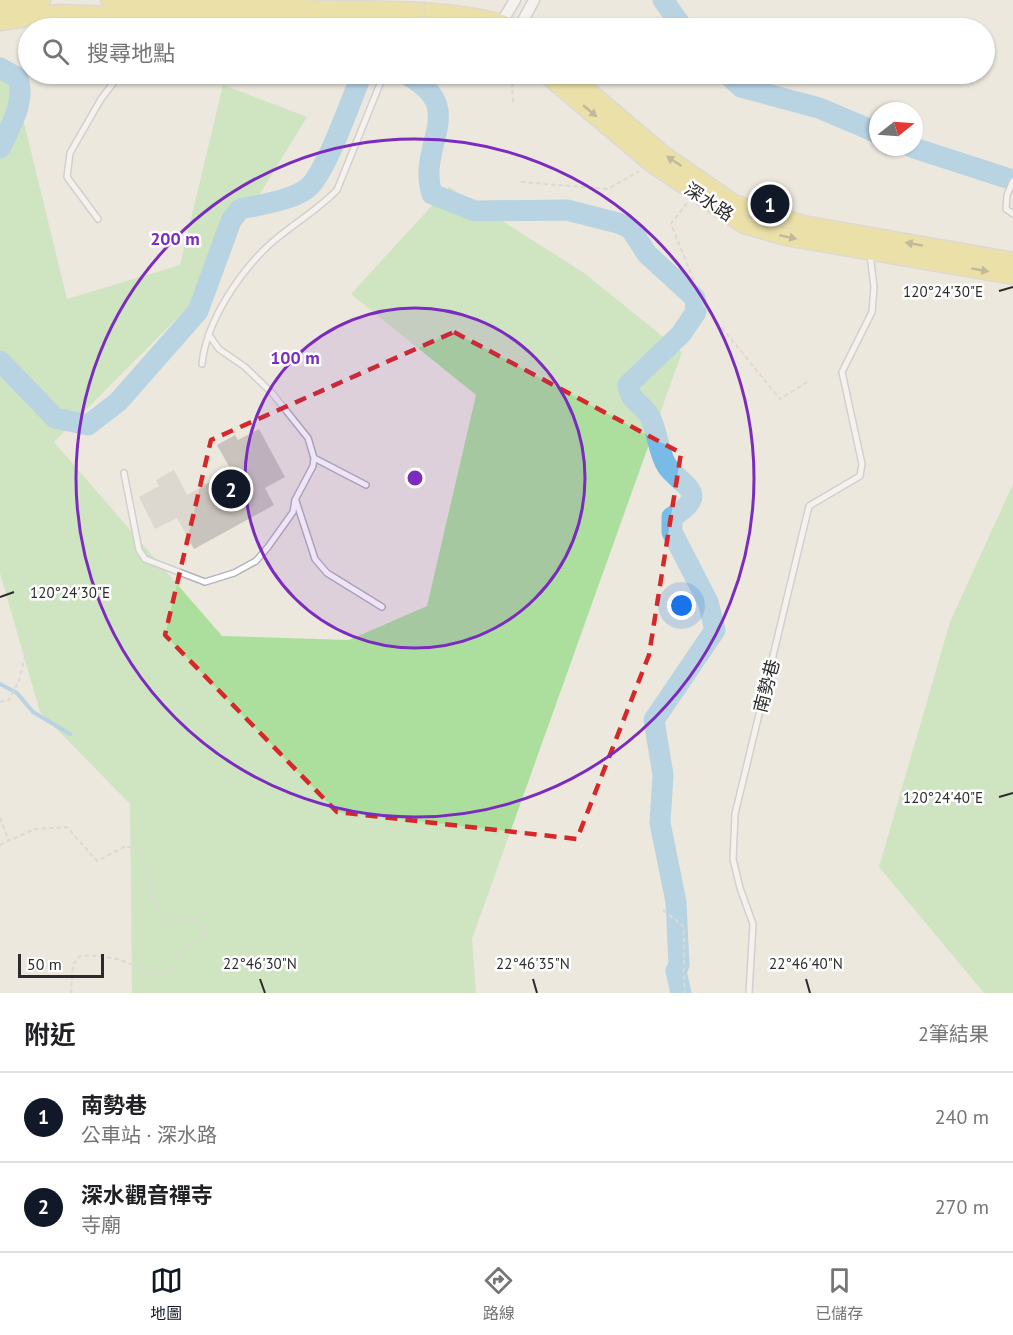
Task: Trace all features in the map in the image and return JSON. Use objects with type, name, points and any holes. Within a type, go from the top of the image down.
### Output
[{"type":"main road","points":[[0,7],[42,0]]},
{"type":"main road","points":[[109,0],[140,10],[199,2],[361,18]]},
{"type":"main road","points":[[26,18],[58,13],[140,10],[314,18]]},
{"type":"main road","points":[[0,22],[18,19]]},
{"type":"main road","name":"深水路","points":[[557,84],[652,164],[744,225],[786,237],[870,243],[1013,261]]},
{"type":"main road","name":"深水路","points":[[581,84],[663,154],[734,203],[870,243],[1013,276]]},
{"type":"street","points":[[510,18],[515,0]]},
{"type":"street","points":[[517,18],[534,0]]},
{"type":"lane","points":[[98,219],[68,177],[70,153],[101,99],[112,84]]},
{"type":"lane","points":[[202,364],[203,350],[209,334],[226,301],[269,245],[303,217],[325,203],[337,190],[380,84]]},
{"type":"lane","points":[[1013,181],[1006,195],[1006,208],[1013,214]]},
{"type":"lane","name":"南勢巷","points":[[749,993],[753,924],[740,888],[733,859],[735,814],[809,506],[860,476],[862,464],[842,372],[872,312],[870,243]]},
{"type":"lane","points":[[124,473],[139,550],[145,559],[205,582],[234,573],[256,561],[293,512],[295,500],[314,458],[308,438],[272,393],[245,367],[219,349],[209,334]]},
{"type":"lane","points":[[314,458],[366,485]]},
{"type":"lane","points":[[295,500],[315,560],[327,573],[382,607]]},
{"type":"path","points":[[424,18],[425,0]]},
{"type":"path","points":[[513,84],[513,102]]},
{"type":"path","points":[[521,182],[608,189],[652,164]]},
{"type":"path","points":[[694,194],[671,224],[704,306],[780,399],[807,382]]},
{"type":"path","points":[[0,702],[9,700],[19,681],[30,635]]},
{"type":"path","points":[[0,818],[9,841]]},
{"type":"path","points":[[0,844],[35,829],[67,827],[97,861],[126,846],[141,851],[148,864],[150,892],[160,913],[167,917],[193,917],[203,923],[206,936],[186,948],[168,975],[159,976],[121,960],[94,955],[80,956],[74,964],[71,993]]},
{"type":"path","points":[[663,910],[683,926],[686,949],[682,973],[685,993]]},
{"type":"highlighted area","points":[[454,332],[681,453],[649,655],[577,839],[337,812],[165,635],[211,440]]},
{"type":"green space","points":[[11,69],[67,299],[180,265],[223,85],[307,117],[195,300],[54,442],[222,636],[349,640],[427,606],[476,395],[351,294],[449,187],[584,273],[682,352],[472,939],[476,993],[132,993],[130,804],[40,712],[0,573],[0,72]]},
{"type":"green space","points":[[1013,484],[1013,993],[984,993],[879,867],[950,622]]},
{"type":"building","points":[[259,429],[285,477],[265,488],[274,505],[194,549],[177,518],[155,529],[139,497],[159,486],[156,480],[174,470],[187,495],[231,470],[217,445],[235,435],[238,440]]},
{"type":"waterway","points":[[663,0],[676,18]]},
{"type":"waterway","points":[[0,68],[18,78]]},
{"type":"waterway","points":[[0,148],[16,114],[20,96],[19,84]]},
{"type":"waterway","points":[[0,361],[55,418],[88,425],[118,402],[198,311],[231,221],[240,209],[296,195],[310,186],[317,177],[358,84]]},
{"type":"waterway","points":[[420,84],[435,100],[438,114],[430,159],[429,176],[432,194],[475,211],[567,210],[618,223],[630,228],[647,254],[695,298],[696,312],[681,334],[628,385],[631,395],[650,417],[667,466],[685,484],[692,495],[684,509],[672,517],[672,532],[708,602],[715,630],[654,720],[663,775],[660,823],[676,902],[679,965],[676,971],[681,993]]},
{"type":"waterway","points":[[738,84],[741,87],[819,108],[869,129]]},
{"type":"waterway","points":[[923,151],[1013,180]]},
{"type":"waterway","points":[[0,684],[17,693],[33,712],[70,734]]},
{"type":"place","name":"南勢巷","points":[[770,204]]},
{"type":"place","name":"深水觀音禪寺","points":[[231,489]]}]
